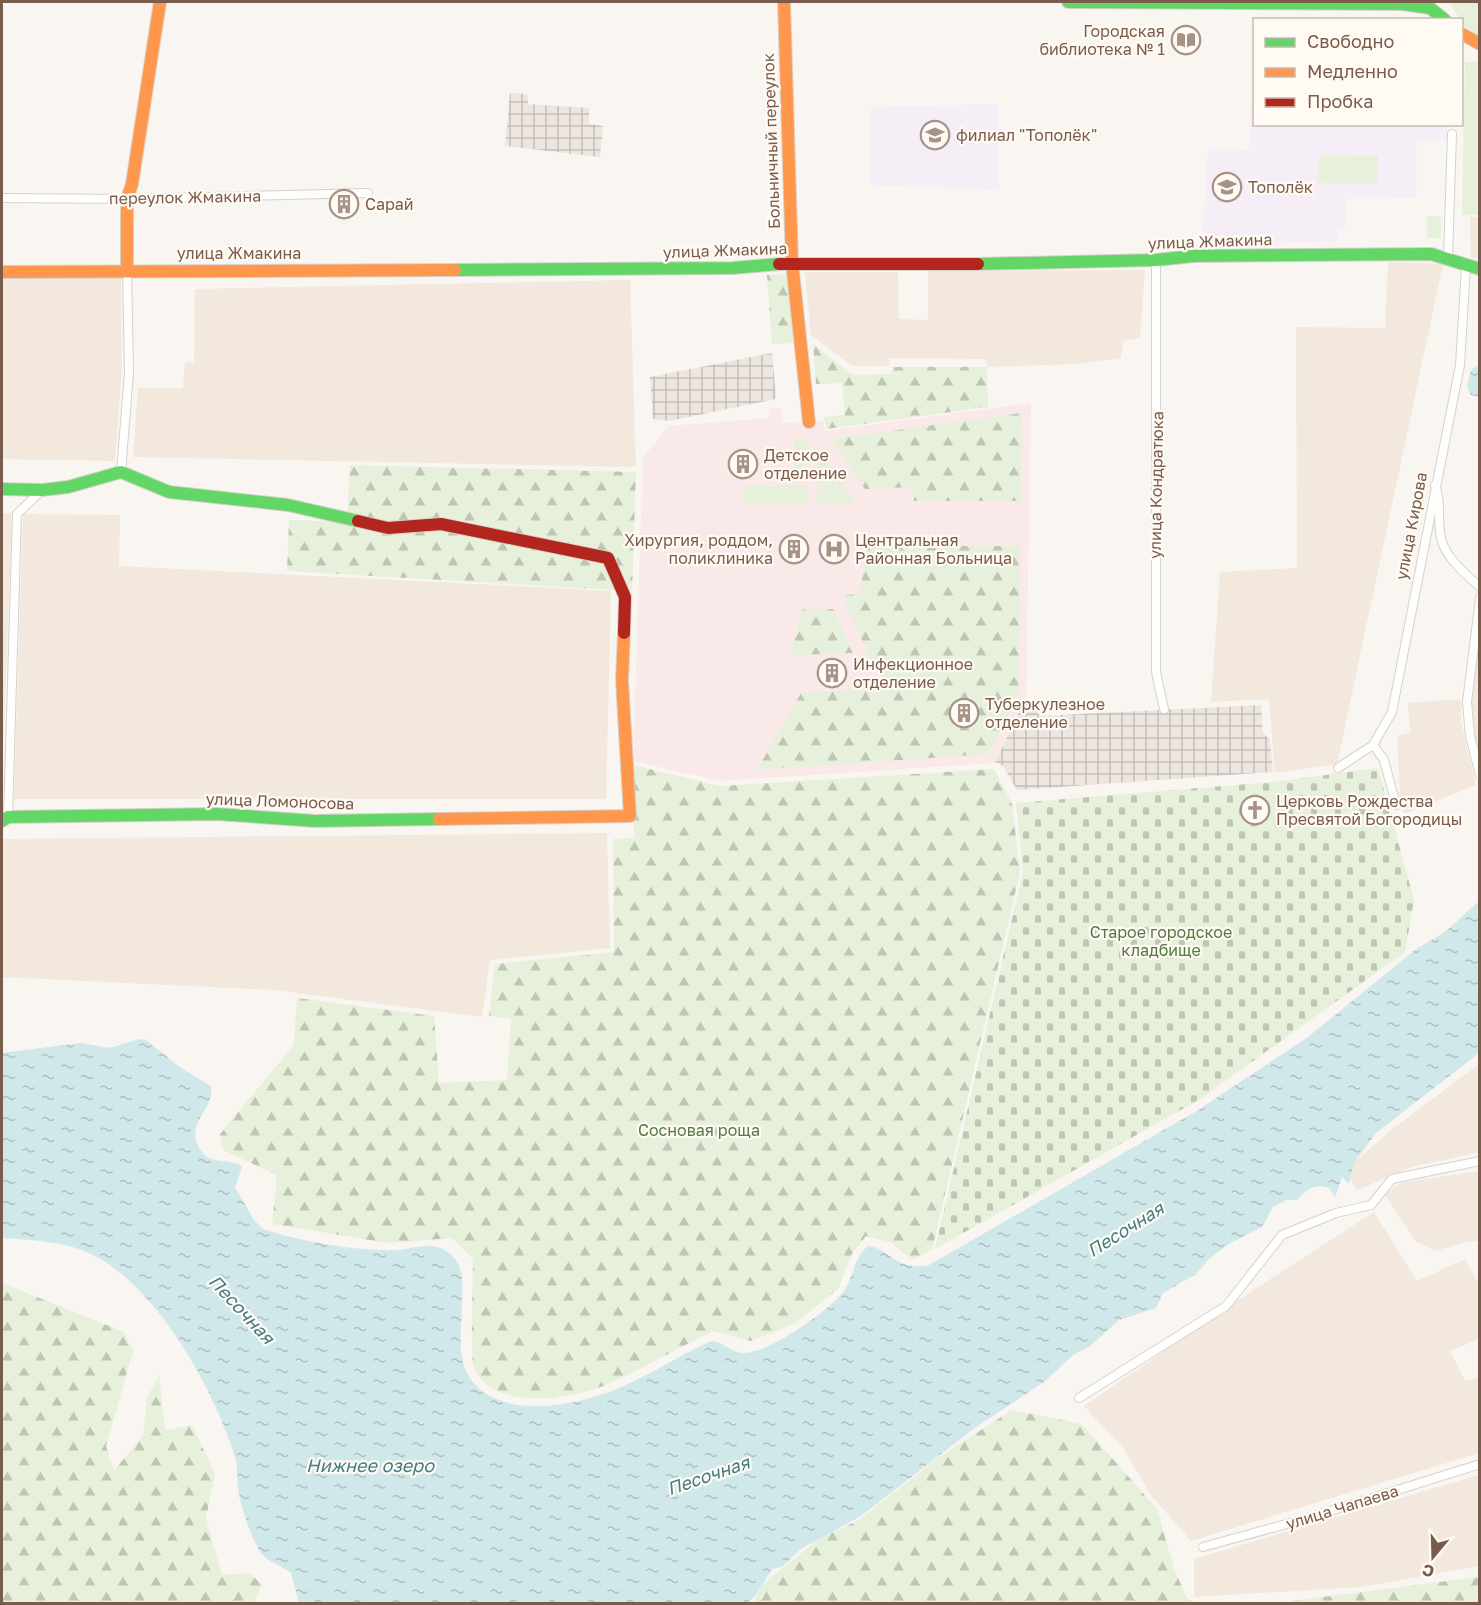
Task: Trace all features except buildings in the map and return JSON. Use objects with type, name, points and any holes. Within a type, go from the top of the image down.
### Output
[{"type":"street","points":[[2,489],[42,490],[68,487],[121,472],[129,372],[127,199],[136,162],[160,2]]},
{"type":"street","name":"Больничный переулок","points":[[784,2],[792,263],[809,422]]},
{"type":"street","points":[[1068,2],[1402,4],[1430,8],[1445,18]]},
{"type":"street","points":[[1443,2],[1447,18]]},
{"type":"street","points":[[1463,35],[1479,44]]},
{"type":"street","points":[[1452,134],[1448,258],[1479,269]]},
{"type":"street","name":"переулок Жмакина","points":[[2,198],[127,199],[368,193]]},
{"type":"street","name":"улица Жмакина","points":[[2,272],[127,269],[733,268],[792,263],[959,264],[1156,260],[1194,255],[1431,254],[1448,258]]},
{"type":"street","name":"улица Кондратюка","points":[[1156,260],[1156,672],[1164,709]]},
{"type":"street","name":"улица Кирова","points":[[1338,768],[1373,746],[1392,712],[1460,365],[1466,266]]},
{"type":"street","name":"улица Ломоносова","points":[[5,819],[217,814],[315,821],[630,816],[622,680],[626,597],[608,558],[441,524],[388,528],[288,505],[169,492],[121,472]]},
{"type":"street","points":[[1435,485],[1439,497],[1440,531],[1444,547],[1463,572],[1479,587]]},
{"type":"street","points":[[5,819],[17,514],[42,490]]},
{"type":"street","points":[[1479,598],[1467,702],[1470,736],[1479,775]]},
{"type":"street","points":[[1373,746],[1384,760],[1396,806]]},
{"type":"street","points":[[1079,1398],[1226,1306],[1282,1235],[1336,1213],[1371,1205],[1392,1179],[1479,1161]]},
{"type":"street","name":"улица Чапаева","points":[[1203,1547],[1308,1518],[1479,1464]]},
{"type":"shaded area","points":[[510,93],[528,94],[528,104],[589,108],[589,124],[603,126],[600,157],[505,146]]},
{"type":"shaded area","name":"филиал \"Тополёк\"","points":[[999,104],[999,190],[871,185],[871,107]]},
{"type":"shaded area","points":[[1250,106],[1253,106],[1253,126],[1447,126],[1447,140],[1417,140],[1416,198],[1345,199],[1345,229],[1339,230],[1339,242],[1202,243],[1208,148],[1249,150]]},
{"type":"shaded area","points":[[1470,217],[1479,217],[1479,259],[1471,258]]},
{"type":"shaded area","points":[[1388,262],[1443,264],[1337,764],[1275,773],[1269,699],[1211,702],[1220,572],[1297,568],[1296,327],[1385,328]]},
{"type":"shaded area","points":[[1145,270],[1140,338],[1123,341],[1121,358],[1077,364],[987,367],[986,359],[889,358],[889,366],[852,366],[811,335],[805,272],[898,272],[899,319],[928,320],[928,271]]},
{"type":"shaded area","points":[[121,276],[122,366],[115,461],[2,459],[2,278]]},
{"type":"shaded area","points":[[630,280],[636,467],[133,457],[138,388],[183,388],[185,363],[194,362],[195,289]]},
{"type":"shaded area","points":[[772,353],[776,399],[669,421],[653,419],[650,377]]},
{"type":"shaded area","name":"Центральная Районная Больница","points":[[1031,403],[1026,697],[994,763],[719,781],[633,761],[643,458],[668,426],[769,418],[769,409],[781,408],[783,423],[823,421],[825,431]]},
{"type":"shaded area","points":[[2,513],[12,513],[2,774]]},
{"type":"shaded area","points":[[23,514],[120,515],[119,566],[611,591],[606,799],[14,799]]},
{"type":"shaded area","points":[[1479,638],[1479,755],[1474,735],[1471,702]]},
{"type":"shaded area","points":[[1461,699],[1461,723],[1476,785],[1404,814],[1400,800],[1397,736],[1410,733],[1408,703]]},
{"type":"shaded area","points":[[1024,702],[1041,716],[1261,705],[1263,733],[1270,740],[1273,772],[1017,790],[1003,766],[995,762]]},
{"type":"shaded area","points":[[607,833],[610,948],[490,960],[482,1017],[274,990],[2,977],[2,839]]},
{"type":"shaded area","points":[[1479,1064],[1479,1152],[1412,1167],[1357,1190],[1345,1170],[1390,1131]]},
{"type":"shaded area","points":[[1479,1171],[1479,1241],[1466,1242],[1435,1251],[1416,1241],[1385,1195],[1400,1183]]},
{"type":"shaded area","points":[[1374,1212],[1417,1281],[1465,1259],[1479,1284],[1479,1339],[1450,1351],[1465,1381],[1479,1377],[1479,1453],[1191,1541],[1151,1495],[1123,1448],[1084,1406],[1252,1291]]},
{"type":"shaded area","points":[[1479,1475],[1479,1566],[1362,1587],[1194,1597],[1194,1559]]},
{"type":"green space","points":[[1450,2],[1479,2],[1479,37],[1463,25],[1463,18],[1459,18]]},
{"type":"green space","points":[[1465,62],[1479,62],[1479,214],[1462,215]]},
{"type":"green space","points":[[1319,155],[1378,156],[1378,184],[1318,183]]},
{"type":"green space","points":[[1427,216],[1441,216],[1441,238],[1427,238]]},
{"type":"green space","points":[[791,274],[796,343],[772,344],[767,275]]},
{"type":"green space","points":[[813,344],[853,375],[892,374],[892,367],[987,367],[988,407],[826,429],[824,417],[845,415],[842,383],[816,384]]},
{"type":"green space","points":[[1022,413],[1021,501],[914,501],[913,487],[865,489],[831,439]]},
{"type":"green space","points":[[794,439],[808,439],[808,469],[794,469]]},
{"type":"green space","points":[[817,446],[855,503],[817,503]]},
{"type":"green space","points":[[350,465],[636,472],[632,591],[287,571],[289,520],[347,522]]},
{"type":"green space","points":[[808,485],[809,504],[743,505],[743,486]]},
{"type":"green space","points":[[867,546],[1020,546],[1018,695],[988,754],[757,770],[801,693],[884,688],[846,606],[846,595],[860,594]]},
{"type":"green space","points":[[803,609],[833,609],[854,653],[790,655]]},
{"type":"green space","name":"Сосновая роща","points":[[633,765],[720,786],[994,769],[1012,804],[1020,872],[932,1250],[911,1260],[890,1242],[866,1236],[852,1254],[838,1289],[794,1324],[751,1341],[713,1331],[631,1373],[588,1391],[552,1398],[514,1396],[497,1391],[484,1382],[474,1368],[473,1259],[452,1238],[388,1243],[272,1224],[277,1175],[223,1150],[220,1134],[294,1045],[297,998],[434,1016],[439,1083],[507,1080],[511,1019],[489,1016],[495,964],[614,952],[613,839],[634,838]]},
{"type":"green space","name":"Старое городское кладбище","points":[[1378,768],[1414,900],[1405,952],[1200,1099],[935,1249],[1023,872],[1016,803],[1273,782]]},
{"type":"green space","points":[[2,1283],[124,1332],[133,1351],[106,1446],[114,1471],[143,1435],[147,1398],[159,1375],[165,1430],[192,1425],[215,1474],[206,1518],[222,1575],[249,1573],[262,1584],[254,1603],[2,1603]]},
{"type":"green space","points":[[1012,1410],[1082,1424],[1157,1509],[1174,1569],[1187,1598],[1197,1603],[753,1603],[763,1584],[819,1539],[859,1520],[939,1457]]},
{"type":"green space","points":[[1479,1577],[1479,1603],[1276,1603]]},
{"type":"water","points":[[1479,365],[1479,397],[1471,395],[1467,387],[1471,370]]},
{"type":"water","name":"Нижнее озеро","points":[[1479,901],[1479,1053],[1376,1133],[1354,1163],[1349,1184],[1342,1177],[1335,1197],[1329,1188],[1315,1187],[1307,1190],[1298,1200],[1287,1200],[1273,1207],[1262,1227],[1227,1245],[1208,1260],[1196,1274],[1163,1293],[1156,1308],[1119,1320],[1089,1347],[1073,1355],[1044,1382],[976,1427],[861,1516],[801,1549],[782,1567],[772,1569],[756,1595],[747,1603],[299,1603],[291,1573],[264,1556],[254,1540],[241,1504],[236,1461],[226,1430],[198,1372],[160,1314],[138,1289],[115,1269],[91,1254],[58,1244],[2,1238],[2,1053],[80,1043],[110,1048],[139,1039],[146,1040],[181,1068],[211,1086],[209,1103],[197,1125],[195,1134],[197,1143],[207,1157],[217,1161],[233,1162],[242,1167],[235,1187],[254,1220],[263,1229],[330,1245],[383,1250],[434,1246],[446,1251],[457,1262],[462,1276],[463,1364],[476,1386],[490,1396],[507,1403],[525,1406],[581,1401],[626,1385],[711,1341],[736,1352],[745,1353],[769,1346],[784,1338],[829,1307],[839,1297],[846,1288],[860,1255],[867,1247],[874,1247],[908,1265],[929,1265],[1195,1112],[1308,1037],[1416,949],[1445,932]]},
{"type":"traffic: fast","points":[[1068,2],[1402,4],[1430,8],[1442,18]]},
{"type":"traffic: fast","points":[[978,264],[1156,260],[1194,256],[1431,254],[1480,269]]},
{"type":"traffic: fast","points":[[455,270],[733,268],[779,264]]},
{"type":"traffic: fast","points":[[2,489],[42,490],[68,487],[121,472],[169,492],[288,505],[358,521]]},
{"type":"traffic: fast","points":[[2,821],[8,817],[217,814],[315,821],[439,819]]},
{"type":"traffic: slow","points":[[127,269],[127,199],[132,184],[160,2]]},
{"type":"traffic: slow","points":[[784,2],[792,263],[809,422]]},
{"type":"traffic: slow","points":[[1463,35],[1480,44]]},
{"type":"traffic: slow","points":[[2,272],[455,270]]},
{"type":"traffic: slow","points":[[439,819],[630,816],[622,680],[624,633]]},
{"type":"traffic: jam","points":[[779,264],[978,264]]},
{"type":"traffic: jam","points":[[358,521],[388,528],[441,524],[608,558],[625,597],[624,633]]},
{"type":"place","name":"Городская библиотека № 1","points":[[1186,40]]},
{"type":"place","name":"филиал \"Тополёк\"","points":[[935,135]]},
{"type":"place","name":"Тополёк","points":[[1227,187]]},
{"type":"place","name":"Сарай","points":[[344,204]]},
{"type":"place","name":"Детское отделение","points":[[743,464]]},
{"type":"place","name":"Хирургия, роддом, поликлиника","points":[[794,549]]},
{"type":"place","name":"Центральная Районная Больница","points":[[834,549]]},
{"type":"place","name":"Инфекционное отделение","points":[[832,673]]},
{"type":"place","name":"Туберкулезное отделение","points":[[964,713]]},
{"type":"place","name":"Церковь Рождества Пресвятой Богородицы","points":[[1255,810]]},
{"type":"water label","name":"Песочная","points":[[1125,1229]]},
{"type":"water label","name":"Песочная","points":[[242,1309]]},
{"type":"water label","name":"Песочная","points":[[708,1475]]}]
